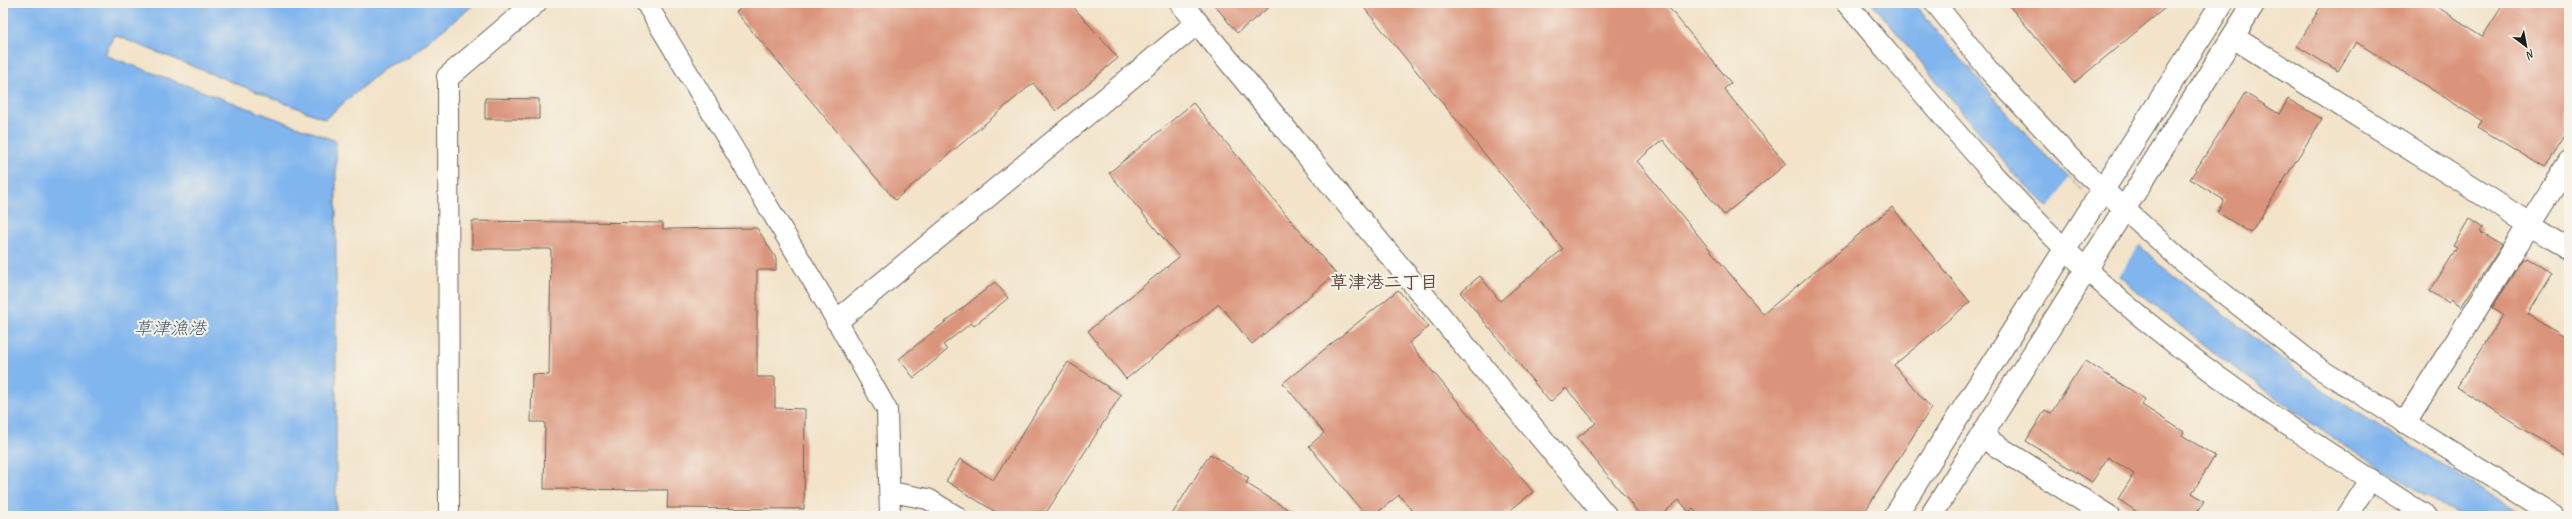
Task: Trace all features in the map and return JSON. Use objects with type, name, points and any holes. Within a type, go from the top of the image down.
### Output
[{"type":"street","points":[[450,516],[448,78],[535,3]]},
{"type":"street","points":[[646,3],[837,321],[887,410],[891,492],[890,516]]},
{"type":"street","points":[[1181,3],[1606,516]]},
{"type":"street","points":[[1846,3],[1977,156],[2071,242],[2141,316],[2234,389],[2370,480],[2427,516]]},
{"type":"street","points":[[1935,3],[1991,73],[2100,196],[2120,216],[2182,261],[2259,323],[2320,369],[2555,516]]},
{"type":"street","points":[[1896,516],[2222,3]]},
{"type":"street","points":[[1931,516],[2254,3]]},
{"type":"street","points":[[837,321],[1197,23]]},
{"type":"street","points":[[2233,37],[2569,249]]},
{"type":"street","points":[[2405,422],[2569,162]]},
{"type":"street","points":[[1981,436],[2108,516]]},
{"type":"street","points":[[2347,516],[2370,480]]},
{"type":"street","points":[[891,492],[928,499],[956,516]]},
{"type":"water","name":"草津漁港","points":[[3,3],[476,3],[408,58],[387,66],[325,119],[114,35],[105,55],[336,141],[336,516],[3,516]]},
{"type":"water","points":[[1872,3],[1913,3],[2035,145],[2160,265],[2326,393],[2525,516],[2459,516],[2324,432],[2221,358],[2139,293],[2012,172]]},
{"type":"pier","points":[[2069,178],[2140,244],[2119,277],[2048,210]]},
{"type":"building","points":[[747,3],[1070,3],[1118,58],[1056,111],[1033,83],[895,200],[736,12]]},
{"type":"building","points":[[1213,3],[1274,3],[1237,33]]},
{"type":"building","points":[[1360,3],[1665,3],[1731,83],[1724,89],[1786,164],[1724,215],[1663,140],[1637,161],[1763,314],[1892,207],[1970,302],[1894,365],[1931,408],[1862,516],[1699,516],[1693,509],[1689,512],[1679,500],[1660,516],[1641,516],[1577,438],[1596,423],[1566,388],[1550,402],[1460,292],[1480,276],[1500,301],[1563,249]]},
{"type":"building","points":[[2007,3],[2171,3],[2074,83]]},
{"type":"building","points":[[2323,3],[2431,3],[2483,36],[2504,3],[2569,3],[2569,129],[2545,168],[2478,127],[2482,121],[2356,42],[2338,71],[2297,46]]},
{"type":"building","points":[[2245,93],[2279,114],[2288,99],[2322,119],[2251,233],[2217,212],[2224,200],[2190,179]]},
{"type":"building","points":[[485,98],[539,99],[539,119],[485,119]]},
{"type":"building","points":[[1193,103],[1336,274],[1252,344],[1219,304],[1126,379],[1088,331],[1179,257],[1109,173]]},
{"type":"building","points":[[2469,219],[2483,228],[2480,232],[2502,245],[2461,307],[2451,300],[2449,303],[2430,291],[2457,248],[2453,246]]},
{"type":"building","points":[[472,221],[663,223],[663,229],[757,228],[776,258],[776,270],[757,270],[757,377],[775,377],[775,408],[805,409],[804,509],[667,508],[668,490],[544,489],[545,422],[531,422],[532,374],[549,375],[551,249],[472,249]]},
{"type":"building","points":[[2527,257],[2553,274],[2528,314],[2569,340],[2569,457],[2457,387],[2503,315],[2492,308],[2523,258],[2525,260]]},
{"type":"building","points":[[995,282],[1008,298],[974,326],[971,323],[943,345],[947,350],[914,378],[899,359]]},
{"type":"building","points":[[1398,290],[1429,327],[1409,343],[1533,492],[1503,516],[1416,516],[1399,495],[1373,516],[1366,516],[1309,446],[1324,433],[1283,383]]},
{"type":"building","points":[[2085,361],[2145,399],[2142,405],[2184,432],[2182,435],[2215,456],[2192,493],[2204,501],[2195,516],[2143,516],[2118,499],[2134,474],[2108,457],[2092,482],[2026,441],[2045,410],[2051,413]]},
{"type":"building","points":[[1068,362],[1121,395],[1044,516],[1002,516],[946,481],[960,459],[993,480]]},
{"type":"building","points":[[1210,454],[1249,478],[1246,483],[1298,516],[1171,516]]},
{"type":"district","name":"草津港二丁目","points":[[1384,282]]}]
